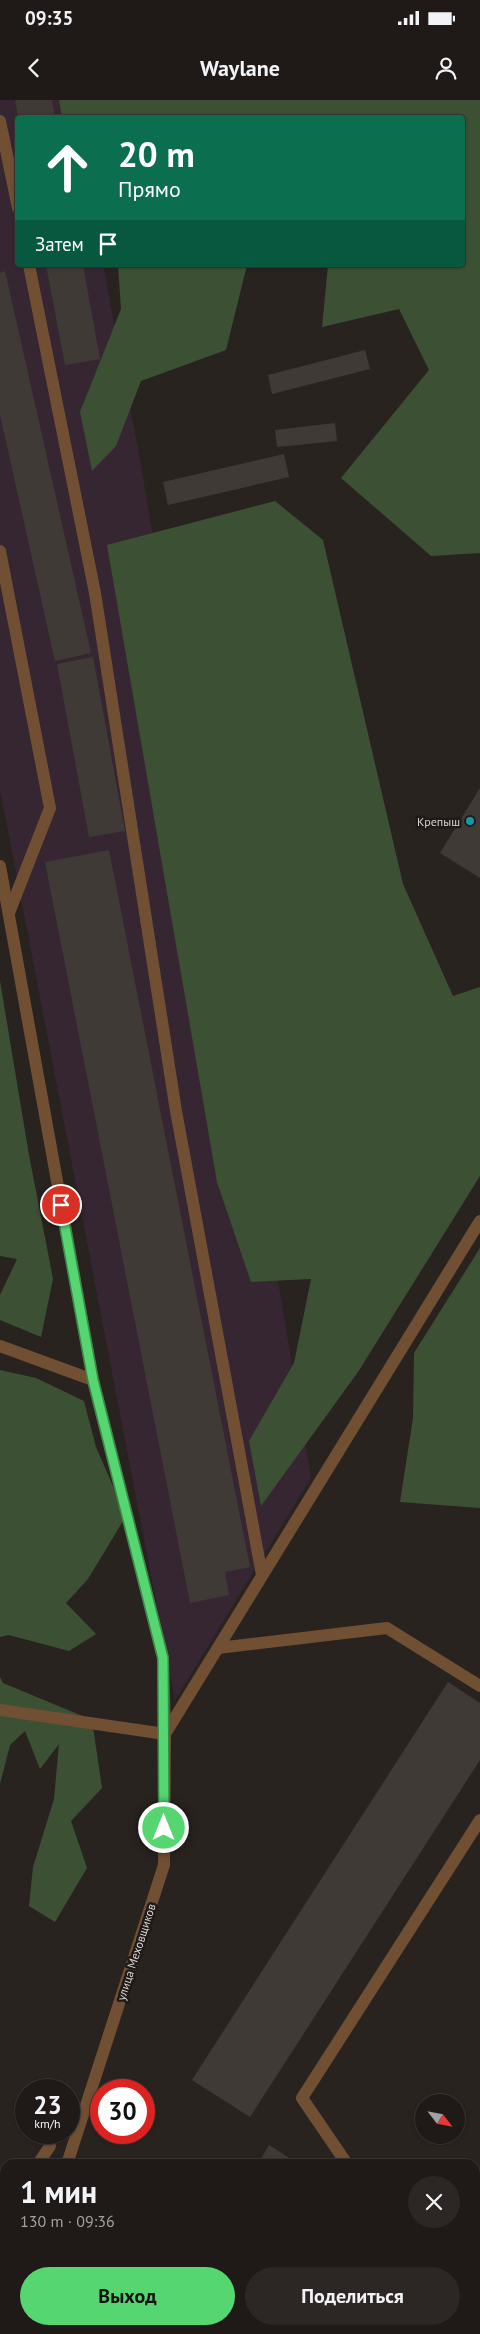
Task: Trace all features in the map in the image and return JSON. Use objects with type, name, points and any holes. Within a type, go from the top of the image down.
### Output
[{"type":"street","points":[[0,121],[15,194]]},
{"type":"street","points":[[29,267],[95,593],[176,1111],[262,1575]]},
{"type":"street","points":[[0,551],[50,808],[9,913]]},
{"type":"street","name":"улица Меховщиков","points":[[0,866],[93,1380],[163,1658],[165,1734],[164,1865],[69,2159]]},
{"type":"street","points":[[0,1710],[165,1734],[480,1221]]},
{"type":"street","points":[[0,1346],[93,1380]]},
{"type":"street","points":[[218,1648],[386,1628],[480,1686]]},
{"type":"street","points":[[344,2159],[302,2098],[479,1824]]},
{"type":"street","points":[[41,2159],[50,2146]]},
{"type":"shaded area","points":[[0,100],[71,100],[75,115],[15,115],[15,267],[103,267],[142,471],[311,1478],[175,1700],[0,789]]},
{"type":"green space","points":[[59,100],[480,100],[480,553],[431,556],[341,478],[429,370],[399,309],[322,327],[328,267],[465,267],[465,115],[62,115]]},
{"type":"green space","points":[[118,267],[247,267],[226,350],[141,381],[116,446],[92,471],[80,412],[121,309]]},
{"type":"green space","points":[[275,501],[323,540],[403,884],[453,996],[480,987],[480,1176],[358,1372],[261,1506],[249,1441],[294,1363],[311,1279],[251,1282],[217,1182],[107,545]]},
{"type":"green space","points":[[0,981],[29,1155],[53,1279],[41,1337],[0,1320],[0,1295],[17,1259],[0,1256]]},
{"type":"green space","points":[[480,1248],[480,1508],[400,1502],[413,1418],[414,1353]]},
{"type":"green space","points":[[0,1370],[36,1378],[84,1401],[96,1447],[126,1516],[88,1579],[66,1603],[96,1634],[69,1651],[9,1635],[0,1637]]},
{"type":"green space","points":[[0,1677],[3,1683],[92,1720],[102,1788],[71,1821],[87,1868],[55,1922],[29,1906],[33,1867],[54,1799],[59,1744],[40,1769],[25,1731],[10,1745],[0,1784]]},
{"type":"building","points":[[15,100],[52,100],[54,115],[18,115]]},
{"type":"building","points":[[46,267],[83,267],[100,359],[65,365]]},
{"type":"building","points":[[5,271],[91,653],[55,661],[0,415],[0,273]]},
{"type":"building","points":[[365,350],[370,369],[272,394],[268,375]]},
{"type":"building","points":[[335,423],[337,441],[277,447],[275,430]]},
{"type":"building","points":[[284,454],[289,477],[168,505],[163,482]]},
{"type":"building","points":[[93,657],[125,831],[89,837],[57,664]]},
{"type":"building","name":"Крепыш","points":[[480,788],[480,878],[440,853]]},
{"type":"building","points":[[109,850],[250,1567],[225,1572],[229,1595],[190,1603],[45,862]]},
{"type":"building","points":[[448,1682],[480,1703],[480,1760],[250,2117],[192,2080]]},
{"type":"building","points":[[269,2145],[291,2159],[261,2159]]},
{"type":"place","name":"Крепыш","points":[[470,821]]},
{"type":"route","points":[[61,1205],[93,1380],[163,1658],[165,1734],[164,1828]]}]
